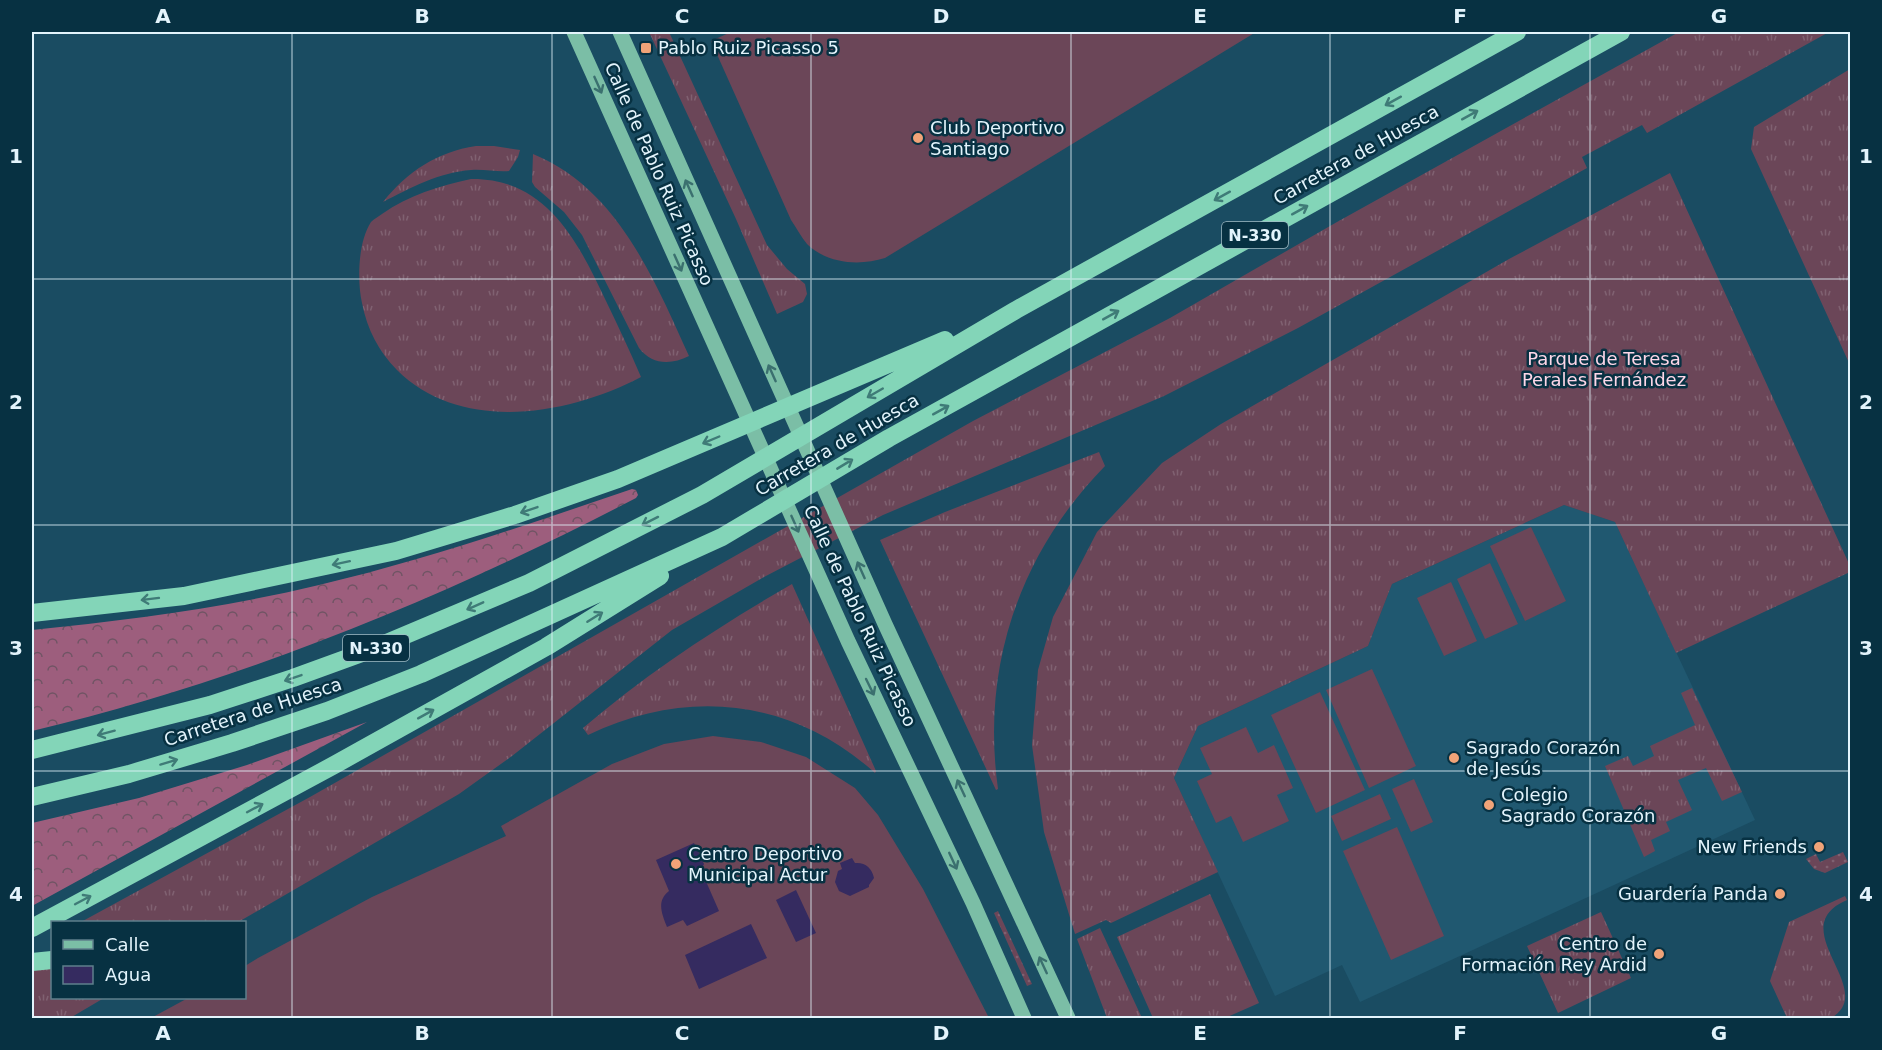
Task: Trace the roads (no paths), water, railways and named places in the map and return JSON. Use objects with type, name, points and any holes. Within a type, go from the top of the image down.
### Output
[{"type":"highway","name":"Carretera de Huesca","points":[[32,750],[210,705],[292,678],[370,651],[529,582],[702,495],[1016,310],[1517,32]]},
{"type":"highway","name":"Carretera de Huesca","points":[[32,797],[129,774],[327,711],[421,674],[722,537],[890,438],[1621,32]]},
{"type":"highway","points":[[32,613],[184,596],[396,551],[494,521],[618,479],[1016,310]]},
{"type":"highway","points":[[32,928],[536,653],[722,537]]},
{"type":"highway","points":[[32,962],[51,960]]},
{"type":"main road","name":"Calle de Pablo Ruiz Picasso","points":[[574,32],[848,641],[968,893],[1024,1018]]},
{"type":"main road","name":"Calle de Pablo Ruiz Picasso","points":[[620,32],[885,624],[1068,1018]]},
{"type":"water","points":[[694,843],[704,864],[701,870],[719,911],[687,926],[683,920],[667,927],[661,903],[669,891],[656,860]]},
{"type":"water","points":[[852,858],[855,863],[868,866],[874,878],[869,887],[850,896],[839,891],[835,882],[838,871],[842,869],[840,863]]},
{"type":"water","points":[[796,890],[816,933],[796,942],[776,900]]},
{"type":"water","points":[[751,924],[767,958],[699,989],[685,955]]},
{"type":"place","name":"Pablo Ruiz Picasso 5","points":[[646,48]]},
{"type":"place","name":"Club Deportivo Santiago","points":[[918,138]]},
{"type":"place","name":"Sagrado Corazón de Jesús","points":[[1454,758]]},
{"type":"place","name":"Colegio Sagrado Corazón","points":[[1489,805]]},
{"type":"place","name":"New Friends","points":[[1819,847]]},
{"type":"place","name":"Centro Deportivo Municipal Actur","points":[[676,864]]},
{"type":"place","name":"Guardería Panda","points":[[1780,894]]},
{"type":"place","name":"Centro de Formación Rey Ardid","points":[[1659,954]]},
{"type":"park label","name":"Parque de Teresa Perales Fernández","points":[[1604,370]]}]
